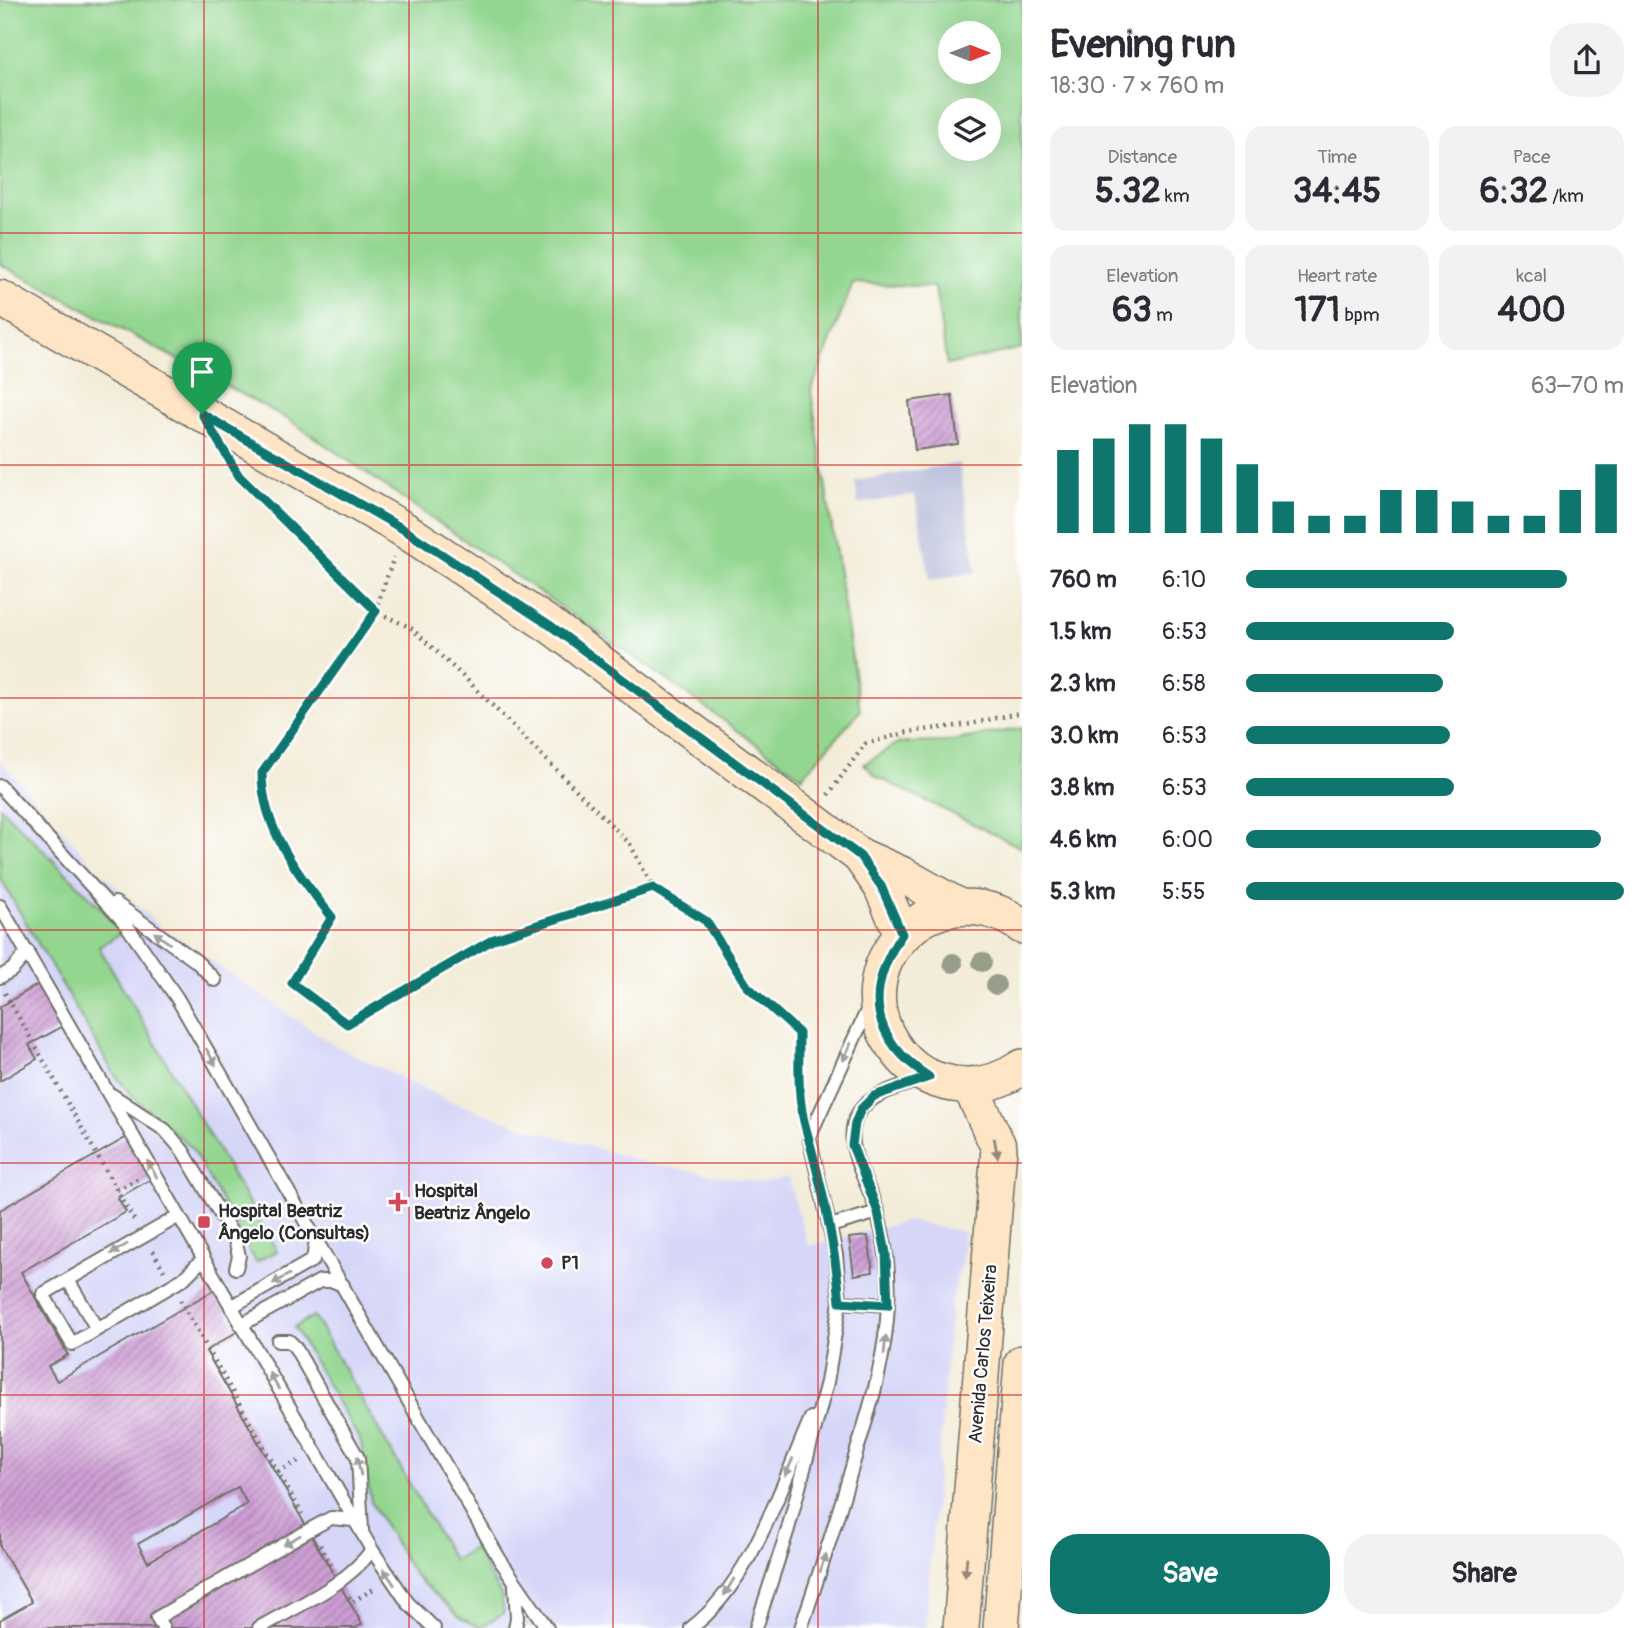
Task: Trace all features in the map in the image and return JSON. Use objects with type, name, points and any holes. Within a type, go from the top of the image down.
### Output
[{"type":"main road","points":[[0,298],[403,529],[551,626],[679,719],[809,821],[860,856],[903,875],[958,906]]},
{"type":"main road","points":[[860,856],[881,886],[902,934]]},
{"type":"main road","points":[[1022,926],[1008,916],[984,908],[958,906],[928,916],[902,934],[885,960],[878,991],[880,1018],[890,1042],[907,1063],[929,1077],[949,1084],[970,1086],[991,1083],[1022,1067]]},
{"type":"main road","name":"Avenida Carlos Teixeira","points":[[961,1628],[999,1148],[970,1086]]},
{"type":"main road","name":"Avenida Carlos Teixeira","points":[[1001,1628],[1022,1363]]},
{"type":"lane","points":[[0,786],[125,923],[177,998],[515,1586],[547,1628]]},
{"type":"lane","points":[[92,886],[197,961],[215,979]]},
{"type":"lane","points":[[0,906],[4,919],[28,952],[362,1534],[408,1603],[434,1628]]},
{"type":"lane","points":[[2,983],[28,952]]},
{"type":"lane","points":[[756,1628],[788,1529],[827,1382],[840,1302],[830,1226],[809,1137],[861,1019],[878,991]]},
{"type":"lane","points":[[801,1628],[830,1542],[883,1363],[888,1305],[886,1253],[878,1212],[852,1145],[855,1123],[861,1109],[874,1096],[929,1077]]},
{"type":"lane","points":[[108,1093],[165,1130],[183,1151],[235,1239],[239,1256],[236,1268]]},
{"type":"lane","points":[[830,1226],[878,1212]]},
{"type":"lane","points":[[179,1216],[43,1294],[72,1344],[183,1279],[204,1259]]},
{"type":"lane","points":[[231,1307],[313,1260],[316,1240]]},
{"type":"lane","points":[[68,1280],[97,1329]]},
{"type":"lane","points":[[241,1325],[320,1281],[333,1281],[343,1286]]},
{"type":"lane","points":[[840,1302],[888,1305]]},
{"type":"lane","points":[[278,1341],[289,1341],[295,1347],[354,1447],[362,1479],[362,1534]]},
{"type":"lane","points":[[691,1628],[721,1600],[758,1539],[827,1382]]},
{"type":"lane","points":[[163,1628],[157,1618],[311,1529],[331,1518],[354,1520]]},
{"type":"lane","points":[[259,1628],[340,1581],[358,1568],[372,1550]]},
{"type":"lane","points":[[515,1586],[515,1628]]},
{"type":"path","points":[[233,466],[239,476],[376,611],[411,628],[468,681],[630,844],[653,888],[706,921],[747,986],[799,1033],[800,1081],[809,1137]]},
{"type":"path","points":[[403,529],[376,611],[262,773],[262,799],[280,843],[332,917],[292,983],[347,1024],[494,939],[653,888]]},
{"type":"path","points":[[809,821],[865,744],[908,732],[971,724],[1022,712]]},
{"type":"path","points":[[2,983],[136,1223]]},
{"type":"path","points":[[117,1190],[144,1175]]},
{"type":"path","points":[[149,1246],[166,1275]]},
{"type":"path","points":[[178,1296],[304,1518]]},
{"type":"path","points":[[278,1472],[304,1458]]},
{"type":"path","points":[[317,1539],[333,1569]]},
{"type":"path","points":[[346,1590],[352,1602],[379,1586]]},
{"type":"shaded area","points":[[959,463],[976,572],[930,580],[915,495],[858,504],[855,481]]},
{"type":"shaded area","name":"Hospital Beatriz Ângelo","points":[[0,760],[94,866],[157,924],[332,1044],[449,1101],[524,1127],[651,1164],[763,1183],[788,1177],[808,1246],[908,1221],[964,1232],[962,1259],[951,1304],[925,1628],[0,1628]]},
{"type":"green space","points":[[0,0],[1022,0],[1022,348],[947,365],[935,287],[853,283],[811,391],[860,711],[802,777],[673,684],[288,419],[0,264]]},
{"type":"green space","points":[[1022,728],[1022,848],[877,777],[864,764],[898,743],[946,742]]},
{"type":"green space","points":[[0,807],[124,931],[99,947],[277,1251],[256,1262],[191,1147],[134,1098],[114,1074],[0,878]]},
{"type":"green space","points":[[314,1316],[453,1560],[474,1548],[501,1595],[504,1613],[481,1627],[462,1619],[414,1575],[371,1502],[361,1442],[294,1327]]},
{"type":"building","points":[[952,395],[958,444],[915,450],[909,401]]},
{"type":"building","points":[[39,984],[63,1026],[29,1045],[37,1059],[0,1081],[0,1007]]},
{"type":"building","points":[[127,1137],[151,1179],[118,1198],[126,1212],[21,1272],[68,1355],[48,1366],[57,1381],[214,1290],[238,1331],[206,1351],[362,1624],[356,1628],[0,1628],[0,1620],[32,1602],[0,1547],[0,1210]],"holes":[[[238,1487],[247,1504],[148,1562],[138,1544]]]},
{"type":"building","points":[[868,1236],[873,1272],[854,1275],[849,1238]]},
{"type":"place","name":"Hospital Beatriz Ângelo","points":[[398,1202]]},
{"type":"place","name":"Hospital Beatriz Ângelo (Consultas)","points":[[204,1222]]},
{"type":"place","name":"P1","points":[[547,1263]]},
{"type":"route","points":[[202,414],[403,529],[551,626],[679,719],[809,821],[860,856],[881,886],[902,934],[885,960],[878,991],[880,1018],[890,1042],[907,1063],[929,1077],[874,1096],[861,1109],[855,1123],[852,1145],[878,1212],[886,1253],[888,1305],[840,1302],[836,1255],[806,1128],[800,1081],[799,1033],[747,986],[706,921],[653,888],[494,939],[347,1024],[292,983],[332,917],[311,891],[280,843],[262,799],[262,773],[376,611],[239,476],[202,414]]}]
